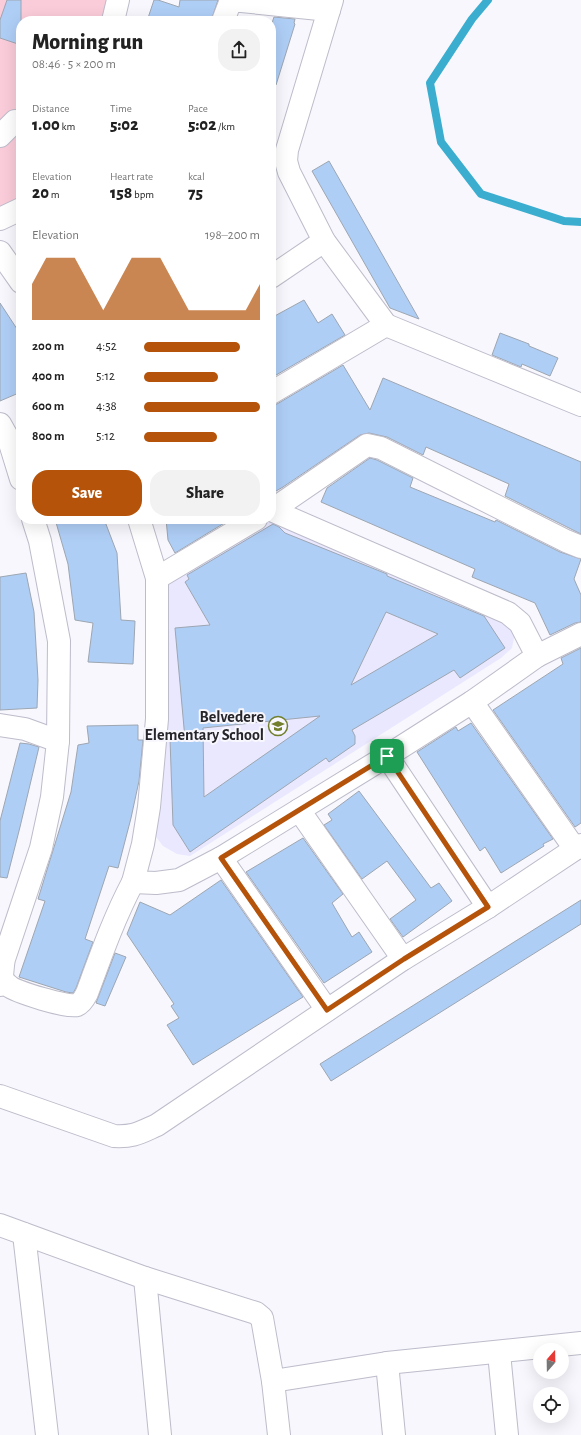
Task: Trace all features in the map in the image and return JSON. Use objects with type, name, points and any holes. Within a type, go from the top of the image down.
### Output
[{"type":"street","points":[[113,16],[118,0]]},
{"type":"street","points":[[225,16],[231,0],[330,5],[290,138],[286,161],[289,172],[324,241],[386,325],[581,405]]},
{"type":"street","points":[[0,219],[16,211]]},
{"type":"street","points":[[276,274],[324,241]]},
{"type":"street","points":[[0,252],[16,275]]},
{"type":"street","points":[[276,390],[386,325]]},
{"type":"street","points":[[7,435],[16,463]]},
{"type":"street","points":[[276,506],[367,445],[381,448],[566,541],[581,547]]},
{"type":"street","points":[[276,517],[508,613],[520,623],[537,656]]},
{"type":"street","points":[[35,524],[40,541],[59,641],[58,740],[52,797],[41,848],[4,959],[1,982],[20,991],[59,1003],[78,1005],[84,1000],[109,932],[120,906],[133,882],[143,844],[149,807],[157,719],[157,578],[141,524]]},
{"type":"street","points":[[157,578],[248,524]]},
{"type":"street","points":[[133,882],[156,883],[179,880],[221,858],[472,702],[537,656],[581,634]]},
{"type":"street","points":[[0,1096],[114,1136],[130,1137],[157,1125],[404,959],[488,907],[578,847],[472,702]]},
{"type":"street","points":[[0,725],[25,728],[58,740]]},
{"type":"street","points":[[387,756],[488,907]]},
{"type":"street","points":[[299,810],[404,959]]},
{"type":"street","points":[[221,858],[327,1010]]},
{"type":"street","points":[[0,1225],[145,1278],[256,1313],[262,1318],[273,1381],[279,1435]]},
{"type":"street","points":[[24,1234],[47,1435]]},
{"type":"street","points":[[145,1278],[160,1435]]},
{"type":"street","points":[[273,1381],[387,1363],[499,1353],[581,1343]]},
{"type":"street","points":[[499,1353],[507,1435]]},
{"type":"street","points":[[387,1363],[394,1435]]},
{"type":"shaded area","points":[[0,0],[113,0],[109,16],[16,16],[16,211],[0,219]]},
{"type":"shaded area","name":"Belvedere Elementary School","points":[[276,519],[502,618],[515,633],[512,648],[501,658],[190,856],[177,854],[163,846],[154,834],[167,580],[264,524],[276,524]]},
{"type":"building","points":[[7,0],[21,0],[21,16],[16,16],[16,43],[0,38],[0,20]]},
{"type":"building","points":[[154,0],[179,7],[180,0],[218,0],[213,16],[149,16]]},
{"type":"building","points":[[276,17],[295,19],[295,24],[276,85]]},
{"type":"building","points":[[329,161],[419,319],[390,308],[312,171]]},
{"type":"building","points":[[304,300],[318,323],[332,314],[345,335],[276,375],[276,315]]},
{"type":"building","points":[[0,303],[16,327],[16,394],[0,401]]},
{"type":"building","points":[[500,333],[529,344],[529,346],[558,358],[550,376],[522,364],[521,367],[492,355]]},
{"type":"building","points":[[343,365],[370,410],[383,378],[581,462],[581,534],[505,496],[509,484],[426,447],[423,455],[387,437],[369,433],[360,435],[276,491],[277,404]]},
{"type":"building","points":[[370,458],[413,478],[410,487],[495,522],[496,520],[560,552],[581,559],[574,579],[581,595],[581,622],[575,623],[550,635],[535,603],[472,577],[475,569],[321,502],[327,488]]},
{"type":"building","points":[[56,524],[106,524],[117,553],[121,620],[135,621],[133,664],[88,662],[93,623],[75,620],[68,564]]},
{"type":"building","points":[[166,524],[223,524],[175,553],[168,540]]},
{"type":"building","name":"Belvedere Elementary School","points":[[273,524],[285,533],[387,574],[387,576],[484,616],[505,648],[460,678],[454,670],[352,730],[355,736],[355,744],[329,762],[326,758],[190,852],[173,825],[170,739],[185,739],[175,628],[210,625],[185,582],[189,579],[187,575]],"holes":[[[386,612],[438,634],[351,685]],[[320,716],[204,797],[203,728]]]},
{"type":"building","points":[[26,573],[34,612],[38,680],[37,708],[0,710],[0,577]]},
{"type":"building","points":[[581,648],[581,823],[575,827],[493,710],[563,664],[561,658]]},
{"type":"building","points":[[471,723],[553,839],[543,844],[544,846],[501,873],[485,847],[480,851],[417,752],[456,727],[458,731]]},
{"type":"building","points":[[138,725],[138,740],[143,740],[139,781],[131,818],[118,868],[109,866],[85,939],[93,942],[76,988],[73,993],[66,992],[19,977],[45,901],[38,899],[71,792],[78,745],[89,743],[87,726]]},
{"type":"building","points":[[20,743],[39,747],[7,878],[0,877],[0,821]]},
{"type":"building","points":[[359,791],[431,888],[439,883],[452,901],[403,937],[390,919],[416,900],[387,861],[362,879],[324,825],[332,820],[328,814]]},
{"type":"building","points":[[303,838],[343,894],[332,903],[352,937],[359,932],[372,952],[324,983],[246,872]]},
{"type":"building","points":[[221,880],[303,997],[193,1065],[167,1025],[179,1018],[171,1006],[174,1004],[127,934],[140,902],[170,915]]},
{"type":"building","points":[[581,900],[581,924],[331,1081],[320,1064]]},
{"type":"building","points":[[115,953],[126,957],[105,1006],[96,1003]]},
{"type":"waterway","points":[[488,0],[472,19],[430,83],[441,142],[481,194],[564,221],[581,222]]},
{"type":"place","name":"Belvedere Elementary School","points":[[278,726]]},
{"type":"route","points":[[387,756],[488,907],[404,959],[327,1010],[221,858],[387,756]]}]
